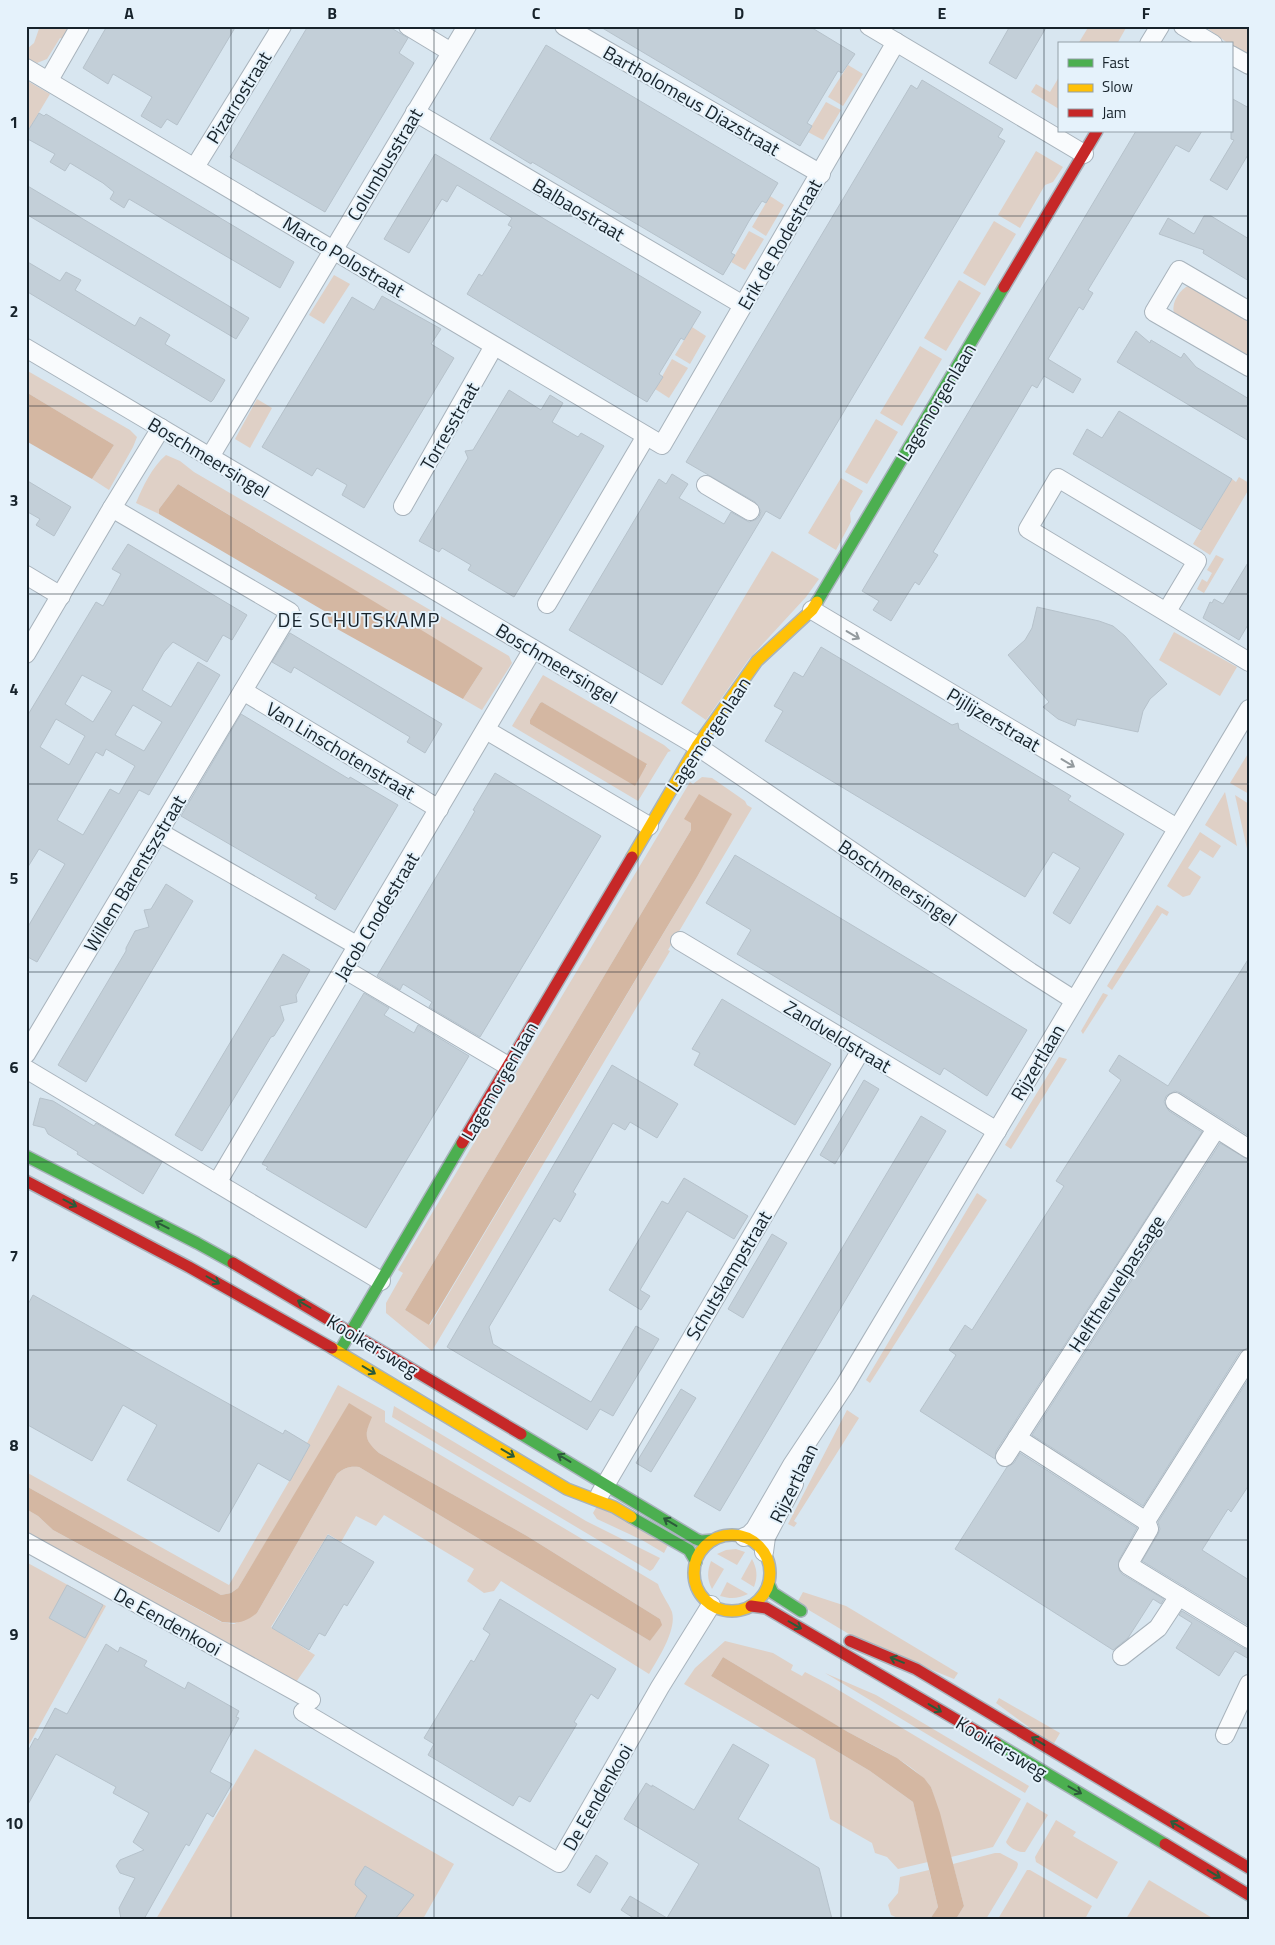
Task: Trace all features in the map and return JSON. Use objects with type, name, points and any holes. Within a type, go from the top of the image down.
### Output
[{"type":"street","points":[[48,80],[80,26]]},
{"type":"street","name":"Pizarrostraat","points":[[195,167],[282,26]]},
{"type":"street","points":[[408,26],[451,52]]},
{"type":"street","name":"Columbusstraat","points":[[210,457],[467,26]]},
{"type":"street","name":"Bartholomeus Diazstraat","points":[[564,26],[821,174]]},
{"type":"street","points":[[869,26],[1084,154]]},
{"type":"street","points":[[1150,42],[1160,26]]},
{"type":"street","points":[[1183,26],[1210,42]]},
{"type":"street","name":"Erik de Rodestraat","points":[[662,445],[896,42]]},
{"type":"street","points":[[1232,56],[1249,65]]},
{"type":"street","name":"Marco Polostraat","points":[[26,68],[662,445]]},
{"type":"street","name":"Balbaostraat","points":[[415,112],[743,305]]},
{"type":"street","name":"Lagemorgenlaan","points":[[340,1352],[696,746],[757,662],[812,610],[1096,132]]},
{"type":"street","points":[[1249,311],[1179,270],[1154,312],[1249,367]]},
{"type":"street","name":"Torresstraat","points":[[403,506],[494,346]]},
{"type":"street","name":"Boschmeersingel","points":[[26,348],[696,746],[1074,1000]]},
{"type":"street","points":[[26,654],[161,428]]},
{"type":"street","points":[[547,604],[646,436]]},
{"type":"street","points":[[1167,611],[1197,561],[1058,478],[1028,529],[1249,662]]},
{"type":"street","points":[[706,485],[750,510]]},
{"type":"street","points":[[112,508],[290,612],[242,692]]},
{"type":"street","points":[[26,575],[61,596]]},
{"type":"street","name":"Pijlijzerstraat","points":[[812,610],[1177,828]]},
{"type":"street","name":"Jacob Cnodestraat","points":[[218,1183],[533,649]]},
{"type":"street","name":"Van Linschotenstraat","points":[[242,692],[439,809]]},
{"type":"street","name":"Willem Barentszstraat","points":[[26,1054],[242,692]]},
{"type":"street","name":"Rijzertlaan","points":[[744,1536],[750,1535],[755,1529],[792,1465],[826,1415],[1249,709]]},
{"type":"street","points":[[486,730],[649,826]]},
{"type":"street","points":[[159,832],[358,946]]},
{"type":"street","name":"Zandveldstraat","points":[[680,941],[997,1131]]},
{"type":"street","points":[[344,969],[508,1066]]},
{"type":"street","name":"Schutskampstraat","points":[[596,1500],[860,1050]]},
{"type":"street","points":[[26,1069],[381,1281]]},
{"type":"street","points":[[1175,1102],[1249,1149]]},
{"type":"street","name":"Helftheuvelpassage","points":[[1005,1457],[1216,1129]]},
{"type":"street","name":"Kooikersweg","points":[[26,1156],[197,1244],[351,1332],[606,1483],[696,1539],[701,1541],[713,1540]]},
{"type":"street","name":"Kooikersweg","points":[[26,1181],[189,1267],[340,1352],[567,1489],[614,1507],[688,1550],[696,1562]]},
{"type":"street","points":[[1146,1521],[1249,1358]]},
{"type":"street","name":"Rijzertlaan","points":[[764,1552],[766,1537],[802,1469],[826,1415]]},
{"type":"street","points":[[1017,1438],[1146,1521],[1149,1529],[1128,1565],[1249,1639]]},
{"type":"street","points":[[724,1536],[744,1536],[753,1541],[768,1559],[771,1571],[765,1594],[751,1606],[735,1611],[723,1610],[710,1605],[698,1591],[695,1581],[696,1562],[700,1552],[713,1540],[724,1536]]},
{"type":"street","name":"De Eendenkooi","points":[[26,1542],[307,1706],[559,1863],[660,1687],[710,1605]]},
{"type":"street","points":[[769,1584],[772,1593],[807,1615]]},
{"type":"street","points":[[1122,1656],[1158,1628],[1179,1596]]},
{"type":"street","name":"Kooikersweg","points":[[751,1606],[766,1608],[793,1623],[1249,1895]]},
{"type":"street","name":"Kooikersweg","points":[[839,1634],[862,1648],[895,1658],[916,1669],[1249,1868]]},
{"type":"street","points":[[1225,1735],[1249,1684]]},
{"type":"shaded area","points":[[40,26],[71,26],[63,39],[60,38],[47,59],[37,63],[26,58],[26,50],[34,43]]},
{"type":"shaded area","points":[[1089,26],[1127,26],[1118,42],[1079,42]]},
{"type":"shaded area","points":[[1204,26],[1249,26],[1249,56],[1232,46],[1232,42],[1226,42]]},
{"type":"shaded area","points":[[848,65],[863,74],[843,106],[828,97]]},
{"type":"shaded area","points":[[1058,79],[1058,108],[1031,92],[1036,84],[1050,92]]},
{"type":"shaded area","points":[[26,80],[50,94],[26,134]]},
{"type":"shaded area","points":[[826,102],[841,110],[823,140],[808,132]]},
{"type":"shaded area","points":[[1036,151],[1063,167],[1053,182],[1045,185],[1020,228],[998,215]]},
{"type":"shaded area","points":[[770,196],[784,205],[766,236],[752,227]]},
{"type":"shaded area","points":[[994,221],[1016,234],[985,286],[963,273]]},
{"type":"shaded area","points":[[749,231],[764,239],[745,270],[731,262]]},
{"type":"shaded area","points":[[334,275],[350,284],[324,324],[309,315]]},
{"type":"shaded area","points":[[959,280],[981,293],[946,351],[924,338]]},
{"type":"shaded area","points":[[1188,286],[1249,322],[1249,358],[1174,313],[1173,309],[1176,298]]},
{"type":"shaded area","points":[[692,327],[706,336],[690,364],[675,355]]},
{"type":"shaded area","points":[[920,346],[942,359],[902,426],[880,413]]},
{"type":"shaded area","points":[[672,359],[688,368],[669,398],[655,389]]},
{"type":"shaded area","points":[[26,370],[130,430],[137,437],[109,490],[92,479],[114,445],[26,392]]},
{"type":"shaded area","points":[[26,392],[114,445],[92,479],[26,441]]},
{"type":"shaded area","points":[[257,399],[272,408],[250,448],[235,439]]},
{"type":"shaded area","points":[[876,419],[898,432],[867,484],[845,472]]},
{"type":"shaded area","points":[[166,455],[180,461],[194,472],[509,656],[512,663],[482,710],[463,699],[483,668],[178,484],[159,509],[159,514],[136,503],[152,471]]},
{"type":"shaded area","points":[[1239,477],[1249,483],[1249,489],[1210,555],[1193,544],[1232,479],[1236,482]]},
{"type":"shaded area","points":[[841,478],[863,491],[850,513],[851,522],[836,550],[808,533]]},
{"type":"shaded area","points":[[178,484],[483,668],[463,699],[330,625],[326,612],[159,514],[159,509]]},
{"type":"shaded area","points":[[772,551],[819,579],[806,597],[749,659],[706,720],[681,703]]},
{"type":"shaded area","points":[[1216,555],[1224,559],[1204,593],[1197,589],[1202,579],[1207,582],[1212,573],[1207,570]]},
{"type":"shaded area","points":[[1174,632],[1237,667],[1220,696],[1159,660]]},
{"type":"shaded area","points":[[543,675],[664,745],[671,751],[668,752],[638,801],[512,726]],"holes":[[[542,702],[647,766],[568,746],[530,724],[530,720]]]},
{"type":"shaded area","points":[[542,702],[647,764],[635,786],[530,724],[530,720]]},
{"type":"shaded area","points":[[1249,752],[1249,794],[1230,783]]},
{"type":"shaded area","points":[[702,777],[712,778],[752,808],[668,950],[670,951],[432,1351],[386,1313],[386,1303],[403,1273],[398,1270],[690,782],[693,784]],"holes":[[[731,815],[697,877],[430,1325],[405,1310],[691,830],[691,823]]]},
{"type":"shaded area","points":[[1225,792],[1237,846],[1205,825]]},
{"type":"shaded area","points":[[699,794],[732,814],[697,877],[429,1325],[405,1310],[691,830],[691,823],[684,819]]},
{"type":"shaded area","points":[[1235,795],[1249,804],[1249,853],[1248,853]]},
{"type":"shaded area","points":[[1200,832],[1221,846],[1213,858],[1200,850],[1188,868],[1201,877],[1190,895],[1183,897],[1167,886]]},
{"type":"shaded area","points":[[1157,905],[1169,912],[1167,916],[1162,913],[1112,990],[1107,986]]},
{"type":"shaded area","points":[[1103,993],[1108,995],[1083,1034],[1081,1031]]},
{"type":"shaded area","points":[[1059,1057],[1067,1059],[1011,1149],[1005,1145]]},
{"type":"shaded area","points":[[977,1193],[987,1200],[870,1383],[866,1380]]},
{"type":"shaded area","points":[[338,1385],[385,1411],[385,1422],[658,1584],[672,1612],[673,1619],[666,1644],[649,1674],[501,1581],[494,1591],[484,1593],[467,1581],[474,1569],[384,1515],[376,1526],[356,1516],[341,1542],[328,1534],[271,1627],[315,1655],[294,1685],[26,1537],[26,1509],[38,1516],[53,1530],[221,1622],[234,1624],[257,1613],[337,1474],[347,1468],[359,1467],[650,1641],[661,1625],[660,1619],[527,1536],[379,1453],[370,1444],[367,1436],[367,1428],[371,1417],[350,1404],[238,1588],[231,1593],[221,1595],[26,1486],[26,1472],[229,1585],[310,1445],[307,1443]]},
{"type":"shaded area","points":[[349,1403],[372,1417],[367,1436],[370,1444],[379,1453],[527,1536],[660,1619],[662,1625],[650,1641],[359,1467],[347,1468],[337,1474],[257,1613],[244,1621],[236,1623],[222,1622],[53,1530],[38,1516],[26,1509],[26,1486],[221,1595],[231,1593],[238,1588]]},
{"type":"shaded area","points":[[394,1406],[586,1521],[660,1558],[650,1571],[392,1417]]},
{"type":"shaded area","points":[[847,1410],[859,1418],[794,1521],[797,1523],[794,1527],[788,1524]]},
{"type":"shaded area","points":[[597,1506],[669,1543],[664,1553],[642,1540],[597,1519],[593,1513]]},
{"type":"shaded area","points":[[736,1549],[745,1552],[737,1565],[717,1554],[726,1550]]},
{"type":"shaded area","points":[[752,1559],[756,1573],[754,1587],[741,1579]]},
{"type":"shaded area","points":[[711,1561],[724,1569],[712,1589],[708,1575]]},
{"type":"shaded area","points":[[26,1562],[106,1606],[26,1750]]},
{"type":"shaded area","points":[[727,1582],[748,1594],[734,1598],[720,1596]]},
{"type":"shaded area","points":[[803,1592],[846,1606],[958,1673],[954,1679],[859,1640],[797,1603]]},
{"type":"shaded area","points":[[725,1641],[773,1653],[793,1665],[791,1670],[802,1676],[805,1672],[830,1685],[1021,1799],[993,1847],[951,1857],[931,1787],[914,1770],[904,1762],[832,1723],[723,1657],[711,1676],[870,1771],[913,1802],[928,1862],[898,1869],[887,1857],[875,1853],[872,1843],[830,1819],[815,1759],[684,1684],[695,1668]]},
{"type":"shaded area","points":[[723,1657],[848,1732],[897,1758],[924,1778],[931,1787],[940,1813],[964,1906],[956,1919],[930,1919],[938,1907],[913,1802],[870,1771],[711,1676]]},
{"type":"shaded area","points":[[825,1673],[876,1695],[1029,1786],[1025,1793]]},
{"type":"shaded area","points":[[999,1698],[1060,1733],[1053,1745],[996,1703]]},
{"type":"shaded area","points":[[255,1749],[454,1864],[423,1919],[156,1919]]},
{"type":"shaded area","points":[[1027,1802],[1048,1815],[1025,1852],[1023,1852],[1011,1848],[1006,1842]]},
{"type":"shaded area","points":[[1056,1820],[1076,1832],[1073,1836],[1118,1862],[1097,1899],[1036,1862],[1035,1857]]},
{"type":"shaded area","points":[[1000,1853],[1017,1862],[1017,1868],[986,1919],[956,1919],[964,1906],[953,1864]]},
{"type":"shaded area","points":[[929,1870],[938,1907],[930,1919],[900,1919],[891,1915],[888,1905],[898,1893],[900,1877]]},
{"type":"shaded area","points":[[1027,1870],[1092,1906],[1085,1919],[998,1919]]},
{"type":"shaded area","points":[[1149,1880],[1214,1919],[1126,1919]]},
{"type":"building","points":[[107,26],[236,26],[177,125],[167,119],[161,128],[141,116],[152,97],[113,74],[108,84],[83,68]]},
{"type":"building","points":[[308,26],[388,26],[408,38],[399,53],[414,63],[325,212],[230,157]]},
{"type":"building","points":[[599,26],[809,26],[855,54],[842,73],[838,71],[807,123],[812,126],[800,146]]},
{"type":"building","points":[[1010,26],[1047,26],[1016,79],[989,63]]},
{"type":"building","points":[[546,45],[778,183],[766,203],[762,201],[749,221],[731,253],[735,255],[723,275],[490,139]]},
{"type":"building","points":[[922,80],[1003,129],[998,137],[1005,141],[780,519],[766,511],[662,685],[569,630],[659,479],[666,484],[672,474],[688,484],[679,498],[724,524],[731,512],[749,522],[759,517],[761,511],[755,502],[686,462],[911,85],[917,89]]},
{"type":"building","points":[[1232,99],[1249,108],[1249,153],[1227,190],[1210,180],[1234,140],[1231,139]]},
{"type":"building","points":[[39,113],[44,116],[46,114],[294,262],[280,288],[129,199],[124,208],[110,199],[114,192],[70,163],[65,171],[50,162],[55,154],[26,138],[26,134]]},
{"type":"building","points":[[1135,132],[1201,132],[1189,152],[1176,145],[1088,290],[1093,293],[1083,310],[1079,307],[1048,359],[1081,379],[1073,393],[1044,376],[1037,388],[1032,385],[933,552],[938,555],[919,585],[915,582],[891,621],[873,610],[879,601],[862,591]]},
{"type":"building","points":[[435,154],[701,312],[684,340],[681,338],[659,374],[663,377],[647,402],[467,294],[479,274],[482,276],[512,227],[508,225],[512,218],[457,185],[447,202],[442,199],[409,253],[384,239]]},
{"type":"building","points":[[26,185],[249,318],[236,339],[26,214]]},
{"type":"building","points":[[1204,216],[1211,216],[1249,239],[1249,281],[1203,253],[1204,250],[1159,234],[1168,218],[1194,234]]},
{"type":"building","points":[[26,261],[60,281],[66,272],[81,280],[75,290],[135,326],[140,317],[170,335],[165,344],[225,380],[213,400],[211,402],[26,291]]},
{"type":"building","points":[[382,296],[441,329],[431,344],[454,358],[364,508],[342,495],[347,485],[317,468],[312,476],[262,447],[352,297],[374,310]]},
{"type":"building","points":[[1136,331],[1150,343],[1151,340],[1181,358],[1184,353],[1196,367],[1249,399],[1249,441],[1117,362]]},
{"type":"building","points":[[509,390],[541,410],[550,395],[563,403],[552,422],[578,437],[581,433],[604,446],[514,597],[468,570],[471,565],[442,548],[439,552],[419,541],[468,458],[465,451],[473,450]]},
{"type":"building","points":[[1119,411],[1232,479],[1201,530],[1073,454],[1087,429],[1102,438]]},
{"type":"building","points":[[26,480],[71,507],[54,536],[36,525],[40,519],[26,511]]},
{"type":"building","points":[[128,544],[247,615],[232,640],[223,635],[207,662],[173,642],[164,652],[142,690],[171,707],[198,662],[220,675],[149,795],[139,790],[37,962],[26,956],[26,930],[65,864],[39,849],[26,870],[26,718],[96,602],[103,606],[121,574],[112,569]],"holes":[[[82,675],[112,691],[93,722],[65,704]],[[133,705],[162,722],[144,751],[115,735]],[[56,719],[85,736],[69,765],[40,747]],[[106,749],[135,766],[119,794],[110,789],[83,835],[57,820],[96,752],[103,756]]]},
{"type":"building","points":[[1249,561],[1249,623],[1239,640],[1203,618],[1210,602],[1212,603],[1214,599],[1223,604]]},
{"type":"building","points":[[1037,607],[1113,626],[1125,636],[1167,684],[1150,699],[1143,711],[1138,732],[1077,719],[1075,726],[1058,719],[1043,707],[1049,702],[1008,655],[1025,640],[1032,628]]},
{"type":"building","points":[[290,633],[442,724],[425,753],[407,742],[410,737],[294,667],[291,673],[272,662]]},
{"type":"building","points":[[821,647],[952,725],[958,723],[959,729],[1071,796],[1068,800],[1124,834],[1070,924],[1053,913],[1080,868],[1053,852],[1025,897],[765,741],[783,711],[774,706],[794,672],[803,677]]},
{"type":"building","points":[[241,714],[349,779],[350,777],[398,805],[335,910],[315,898],[317,895],[181,816]]},
{"type":"building","points":[[495,773],[601,836],[480,1037],[429,1007],[432,1002],[403,984],[400,990],[377,976],[463,832],[475,811],[473,810]]},
{"type":"building","points":[[735,855],[1027,1030],[987,1096],[944,1068],[940,1075],[737,954],[751,930],[706,903]]},
{"type":"building","points":[[166,884],[193,901],[86,1082],[58,1065],[126,951],[135,931],[149,927],[144,910],[151,909]]},
{"type":"building","points":[[283,954],[310,970],[296,995],[297,1002],[280,1006],[284,1020],[274,1036],[271,1037],[202,1151],[175,1135]]},
{"type":"building","points":[[1249,958],[1249,1136],[1181,1093],[1175,1091],[1166,1096],[1164,1102],[1169,1111],[1202,1132],[996,1451],[995,1459],[920,1411],[956,1355],[949,1350],[965,1325],[972,1330],[1064,1186],[1056,1181],[1121,1080],[1109,1071],[1119,1055],[1168,1086]]},
{"type":"building","points":[[364,993],[389,1008],[384,1015],[414,1033],[418,1025],[469,1056],[366,1228],[266,1169],[268,1167],[262,1164]]},
{"type":"building","points":[[722,999],[831,1064],[795,1125],[694,1065],[700,1053],[692,1049]]},
{"type":"building","points":[[612,1065],[678,1104],[657,1138],[630,1122],[625,1130],[613,1123],[573,1192],[576,1194],[560,1222],[554,1218],[489,1327],[493,1344],[591,1402],[636,1326],[659,1339],[613,1416],[600,1409],[587,1430],[447,1347]]},
{"type":"building","points":[[864,1080],[879,1089],[835,1164],[820,1155]]},
{"type":"building","points":[[40,1098],[53,1101],[94,1126],[96,1123],[162,1162],[143,1194],[77,1154],[78,1152],[48,1134],[45,1128],[33,1125]]},
{"type":"building","points":[[921,1116],[946,1131],[720,1511],[694,1496]]},
{"type":"building","points":[[1220,1143],[1249,1160],[1249,1347],[1240,1352],[1143,1506],[1032,1435]]},
{"type":"building","points":[[684,1178],[748,1216],[734,1239],[687,1211],[640,1290],[650,1296],[641,1310],[609,1290],[662,1201],[668,1204]]},
{"type":"building","points":[[772,1234],[787,1243],[743,1318],[728,1309]]},
{"type":"building","points":[[33,1295],[283,1434],[285,1430],[310,1445],[290,1481],[258,1463],[219,1532],[127,1480],[157,1425],[123,1405],[92,1461],[26,1424],[26,1308]]},
{"type":"building","points":[[1249,1378],[1249,1485],[1231,1512],[1228,1509],[1202,1550],[1249,1580],[1249,1626],[1142,1561],[1158,1534],[1160,1529],[1158,1522]]},
{"type":"building","points":[[681,1389],[696,1398],[651,1472],[636,1463]]},
{"type":"building","points":[[1020,1453],[1137,1528],[1119,1560],[1119,1570],[1122,1574],[1164,1599],[1161,1604],[1153,1599],[1128,1638],[1113,1650],[955,1549],[1007,1467],[1014,1463]]},
{"type":"building","points":[[328,1535],[374,1562],[347,1606],[344,1604],[325,1636],[319,1633],[309,1650],[272,1628]]},
{"type":"building","points":[[67,1585],[103,1605],[85,1638],[49,1618]]},
{"type":"building","points":[[500,1599],[616,1669],[598,1699],[591,1694],[574,1722],[577,1724],[530,1802],[519,1796],[513,1806],[428,1755],[434,1744],[424,1738],[471,1660],[474,1662],[490,1634],[483,1629]]},
{"type":"building","points":[[1182,1611],[1249,1650],[1249,1659],[1235,1651],[1219,1676],[1176,1648],[1192,1623],[1179,1615]]},
{"type":"building","points":[[106,1644],[118,1652],[120,1647],[147,1661],[144,1666],[185,1689],[188,1682],[239,1711],[236,1717],[239,1718],[210,1772],[232,1784],[213,1817],[207,1813],[189,1846],[186,1844],[144,1919],[121,1919],[119,1908],[135,1878],[120,1873],[116,1866],[120,1860],[144,1850],[133,1842],[149,1813],[113,1793],[116,1787],[56,1754],[26,1808],[26,1755],[35,1738],[38,1740],[55,1708],[67,1714]]},
{"type":"building","points":[[733,1744],[769,1765],[738,1819],[819,1868],[832,1919],[635,1919],[621,1910],[630,1896],[667,1918],[699,1864],[624,1819],[646,1783],[694,1810]]},
{"type":"building","points":[[596,1855],[608,1863],[590,1893],[577,1885]]},
{"type":"building","points":[[365,1866],[414,1895],[395,1919],[354,1919],[367,1896],[355,1885]]},
{"type":"traffic: fast","points":[[817,602],[1004,287]]},
{"type":"traffic: fast","points":[[339,1352],[462,1143]]},
{"type":"traffic: fast","points":[[26,1156],[233,1263]]},
{"type":"traffic: fast","points":[[521,1434],[696,1539],[701,1541],[713,1540]]},
{"type":"traffic: fast","points":[[631,1517],[689,1550],[696,1562]]},
{"type":"traffic: fast","points":[[769,1584],[773,1593],[801,1611]]},
{"type":"traffic: fast","points":[[996,1743],[1165,1844]]},
{"type":"traffic: slow","points":[[632,857],[697,746],[757,661],[812,610],[817,602]]},
{"type":"traffic: slow","points":[[332,1348],[567,1489],[614,1507],[631,1517]]},
{"type":"traffic: slow","points":[[732,1535],[747,1538],[759,1546],[767,1558],[770,1573],[767,1588],[759,1600],[747,1608],[732,1611],[717,1608],[705,1600],[697,1588],[694,1573],[697,1558],[705,1546],[717,1538],[732,1535]]},
{"type":"traffic: jam","points":[[1004,287],[1096,132]]},
{"type":"traffic: jam","points":[[462,1143],[632,857]]},
{"type":"traffic: jam","points":[[26,1181],[189,1267],[332,1348]]},
{"type":"traffic: jam","points":[[233,1263],[521,1434]]},
{"type":"traffic: jam","points":[[751,1606],[766,1608],[996,1743]]},
{"type":"traffic: jam","points":[[850,1641],[916,1669],[1249,1868]]},
{"type":"traffic: jam","points":[[1165,1844],[1249,1895]]},
{"type":"district","name":"DE SCHUTSKAMP","points":[[359,619]]}]
